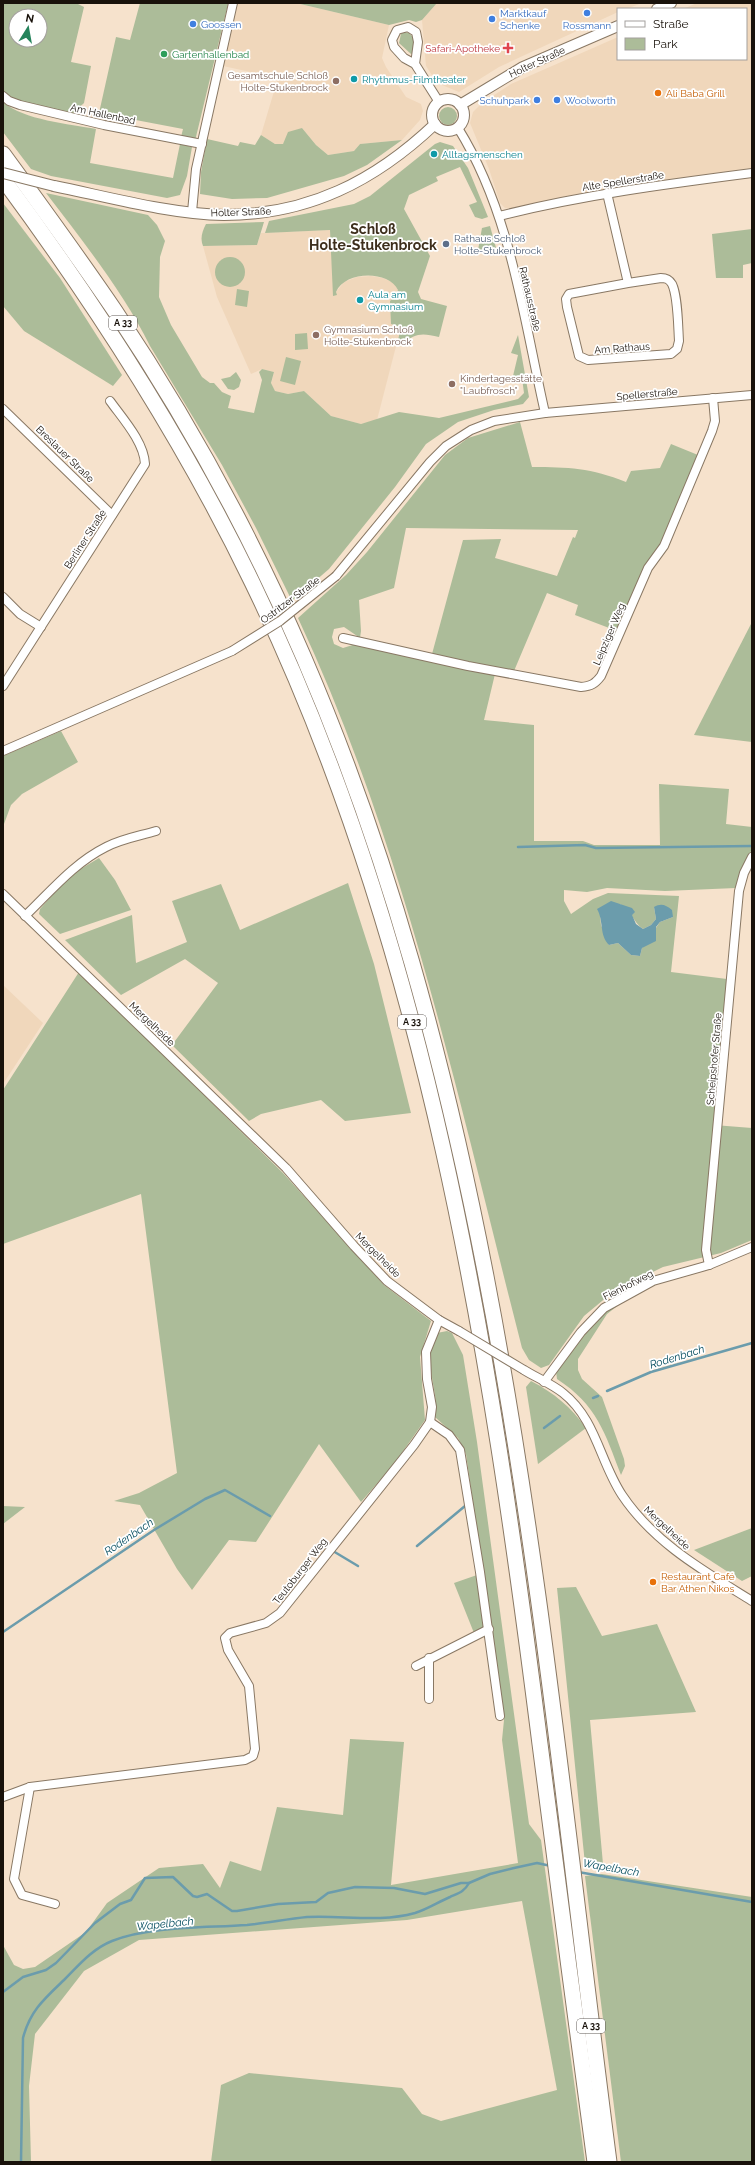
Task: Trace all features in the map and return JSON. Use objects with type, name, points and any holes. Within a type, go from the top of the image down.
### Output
[{"type":"highway","name":"A 33","points":[[3,154],[117,314],[174,404],[228,501],[268,579],[304,659],[344,758],[387,881],[423,1005],[456,1136],[492,1313],[530,1542],[569,1850],[567,1892],[595,2162]]},
{"type":"highway","name":"A 33","points":[[3,179],[105,324],[162,414],[209,497],[253,583],[290,665],[330,766],[372,885],[410,1014],[441,1142],[469,1269],[516,1553],[553,1840],[567,1892],[609,2162]]},
{"type":"street","points":[[192,212],[192,197],[202,144],[233,3]]},
{"type":"street","points":[[659,8],[671,3]]},
{"type":"street","name":"Holter Straße","points":[[460,105],[524,67],[617,26]]},
{"type":"street","points":[[416,64],[439,102]]},
{"type":"street","name":"Am Hallenbad","points":[[3,96],[9,101],[20,105],[91,122],[202,144]]},
{"type":"street","points":[[450,100],[460,105],[464,117],[458,128],[453,130],[443,130],[435,124],[432,112],[439,102],[450,100]]},
{"type":"street","name":"Holter Straße","points":[[3,173],[54,186],[192,212],[223,215],[257,214],[316,201],[354,185],[404,153],[435,124]]},
{"type":"street","name":"Rathausstraße","points":[[458,128],[478,162],[499,216],[523,311],[545,413]]},
{"type":"street","name":"Alte Spellerstraße","points":[[499,216],[550,203],[607,193],[752,173]]},
{"type":"street","points":[[607,193],[628,283]]},
{"type":"street","name":"Am Rathaus","points":[[661,278],[666,278],[671,282],[674,291],[679,341],[677,349],[671,354],[588,360],[582,358],[579,356],[567,307],[566,299],[569,294],[628,283],[661,278]]},
{"type":"street","name":"Spellerstraße","points":[[545,413],[752,395]]},
{"type":"street","name":"Leipziger Weg","points":[[343,638],[468,666],[581,687],[590,686],[595,683],[601,676],[648,568],[664,546],[712,431],[715,421],[712,398]]},
{"type":"street","name":"Berliner Straße","points":[[3,686],[145,464],[145,457],[131,430],[110,401]]},
{"type":"street","name":"Breslauer Straße","points":[[3,409],[112,515]]},
{"type":"street","name":"Ostritzer Straße","points":[[3,751],[232,651],[280,621],[336,576],[430,462],[446,446],[471,430],[494,421],[545,413]]},
{"type":"street","points":[[3,597],[20,614],[40,627]]},
{"type":"street","points":[[26,916],[68,873],[82,862],[110,845],[156,831]]},
{"type":"street","name":"Scheipshofer Straße","points":[[710,1265],[706,1250],[739,891],[744,873],[752,857]]},
{"type":"street","name":"Mergelheide","points":[[3,894],[286,1168],[354,1246],[387,1281],[439,1320],[564,1393],[582,1412],[622,1494],[643,1521],[689,1562],[752,1601]]},
{"type":"street","name":"Fienhofweg","points":[[544,1382],[581,1332],[604,1308],[653,1281],[710,1265],[752,1247]]},
{"type":"street","points":[[439,1320],[426,1352],[427,1379],[432,1407],[430,1422],[450,1435],[460,1450],[489,1630],[500,1716]]},
{"type":"street","name":"Teutoburger Weg","points":[[3,1797],[30,1787],[246,1760],[253,1756],[255,1749],[249,1686],[228,1650],[225,1638],[230,1633],[266,1623],[280,1613],[414,1446],[430,1422]]},
{"type":"street","points":[[416,1666],[429,1658],[489,1630]]},
{"type":"street","points":[[429,1658],[430,1699]]},
{"type":"street","points":[[30,1787],[14,1879],[22,1896],[55,1904]]},
{"type":"shaded area","name":"Gesamtschule Schloß Holte-Stukenbrock","points":[[235,3],[296,3],[389,25],[382,58],[386,67],[406,97],[421,104],[423,111],[420,120],[402,140],[360,144],[354,151],[328,155],[316,145],[302,128],[283,144],[275,144],[261,135],[278,78],[223,66]]},
{"type":"shaded area","points":[[437,3],[642,3],[629,8],[617,8],[617,12],[499,67],[459,92],[437,83],[426,66],[422,20]]},
{"type":"shaded area","points":[[697,3],[752,3],[752,168],[603,188],[512,209],[505,208],[500,203],[489,169],[470,123],[473,112],[482,103],[511,84],[617,37],[617,60],[747,60],[747,8],[685,8]]},
{"type":"shaded area","name":"Gymnasium Schloß Holte-Stukenbrock","points":[[330,230],[336,292],[344,282],[357,277],[371,276],[383,278],[394,283],[398,290],[395,296],[401,327],[377,420],[361,424],[331,416],[304,391],[288,394],[275,391],[271,384],[274,372],[262,369],[251,374],[217,297],[203,246],[257,245],[261,233]]},
{"type":"shaded area","points":[[3,985],[43,1023],[3,1084]]},
{"type":"green space","points":[[3,3],[76,3],[84,7],[71,62],[91,66],[84,103],[72,114],[9,98],[3,92]]},
{"type":"green space","name":"Gartenhallenbad","points":[[140,3],[228,4],[195,141],[181,137],[183,129],[99,113],[116,37],[130,40]]},
{"type":"green space","points":[[296,3],[437,3],[422,20],[416,22],[409,20],[389,25]]},
{"type":"green space","points":[[404,32],[409,33],[413,37],[413,53],[411,54],[399,43],[401,34]]},
{"type":"green space","points":[[3,102],[22,113],[34,117],[96,129],[90,163],[173,178],[180,144],[192,147],[187,176],[180,195],[167,198],[51,176],[31,169],[3,132]]},
{"type":"green space","points":[[448,107],[454,110],[457,116],[454,122],[448,125],[442,122],[439,116],[442,110]]},
{"type":"green space","points":[[302,128],[316,145],[328,155],[354,151],[360,144],[402,140],[367,165],[344,176],[267,198],[232,199],[200,194],[201,172],[207,139],[238,146],[240,142],[255,145],[261,135],[275,144],[283,144],[288,132]]},
{"type":"green space","points":[[440,142],[453,146],[468,168],[488,217],[482,219],[475,217],[469,205],[477,202],[460,167],[436,177],[438,181],[409,195],[404,209],[430,256],[418,292],[421,299],[447,306],[439,337],[419,335],[411,338],[401,345],[397,344],[401,327],[391,324],[390,301],[398,290],[393,283],[376,276],[357,277],[348,280],[341,285],[336,292],[337,295],[333,296],[330,230],[265,233],[269,221],[354,204],[370,196],[435,144]]},
{"type":"green space","points":[[46,193],[148,215],[157,225],[165,241],[160,257],[159,297],[171,325],[202,377],[210,383],[214,383],[222,392],[231,396],[228,408],[254,413],[262,380],[259,372],[262,369],[274,372],[271,383],[275,391],[288,394],[304,391],[331,416],[361,424],[399,412],[439,418],[518,399],[524,393],[522,378],[513,376],[518,355],[511,353],[518,335],[529,397],[523,404],[494,410],[458,422],[426,444],[395,487],[329,569],[292,601],[256,528],[222,465],[150,346],[128,306],[102,267]]},
{"type":"green space","points":[[3,203],[60,278],[122,375],[113,386],[24,331],[3,306]]},
{"type":"green space","points":[[264,222],[257,245],[203,246],[202,235],[206,224]]},
{"type":"green space","points":[[490,226],[498,255],[478,250],[482,228]]},
{"type":"green space","points":[[752,229],[752,263],[743,265],[743,278],[716,278],[712,234]]},
{"type":"green space","points":[[230,257],[241,261],[245,272],[241,283],[230,287],[219,283],[215,272],[219,261]]},
{"type":"green space","points":[[237,289],[249,291],[247,307],[235,305]]},
{"type":"green space","points":[[307,333],[308,349],[295,350],[295,334]]},
{"type":"green space","points":[[286,357],[301,361],[295,385],[280,381]]},
{"type":"green space","points":[[236,372],[241,380],[239,387],[234,390],[228,389],[221,379],[230,377]]},
{"type":"green space","points":[[520,422],[532,467],[579,469],[613,477],[626,482],[631,471],[660,468],[671,444],[698,455],[661,544],[617,631],[575,615],[578,605],[547,593],[514,671],[432,654],[463,540],[501,539],[495,558],[557,576],[573,537],[575,538],[578,530],[406,528],[394,588],[359,600],[360,638],[344,627],[334,629],[332,637],[334,644],[343,648],[356,644],[495,674],[484,720],[534,725],[534,841],[583,841],[594,845],[660,845],[659,784],[729,789],[726,824],[752,827],[752,849],[739,876],[736,888],[665,891],[607,888],[587,892],[564,890],[564,901],[571,914],[593,899],[608,893],[679,896],[671,972],[727,979],[714,1125],[752,1128],[752,1240],[721,1253],[663,1267],[614,1291],[584,1316],[549,1365],[541,1368],[529,1360],[522,1348],[452,1070],[400,886],[370,795],[336,706],[298,618],[346,575],[367,552],[445,455],[468,438]],"holes":[[[620,904],[643,929],[651,925],[656,919],[654,907],[673,917],[660,922],[642,948],[640,956],[631,955],[618,943],[609,945],[601,925],[600,914]]]},
{"type":"green space","points":[[752,622],[752,742],[694,735]]},
{"type":"green space","points":[[61,731],[78,762],[22,794],[11,805],[4,824],[3,756]]},
{"type":"green space","points":[[99,858],[115,880],[131,910],[60,934],[39,914],[40,909],[69,876]]},
{"type":"green space","points":[[348,883],[374,964],[411,1113],[345,1121],[321,1100],[261,1114],[249,1121],[172,1045],[218,983],[185,959],[121,995],[65,940],[132,915],[136,963],[187,942],[172,901],[221,884],[240,930]]},
{"type":"green space","points":[[79,972],[283,1173],[384,1285],[431,1321],[420,1357],[425,1420],[394,1464],[361,1502],[319,1444],[256,1542],[229,1540],[192,1590],[177,1569],[140,1505],[114,1501],[139,1493],[177,1473],[141,1194],[3,1244],[3,1090]]},
{"type":"green space","points":[[629,1297],[607,1314],[578,1359],[578,1370],[582,1379],[602,1397],[624,1459],[625,1466],[621,1475],[610,1446],[598,1421],[582,1399],[557,1379],[556,1371],[583,1334],[606,1311]]},
{"type":"green space","points":[[447,1331],[452,1333],[463,1355],[477,1442],[529,1824],[541,1840],[585,2162],[211,2162],[221,2085],[249,2073],[402,2088],[422,2114],[441,2121],[557,2090],[522,1901],[407,1920],[139,1940],[84,1971],[35,2034],[29,2086],[31,2162],[3,2162],[3,1945],[14,1965],[23,1969],[35,1967],[86,1932],[107,1903],[159,1868],[203,1864],[220,1888],[230,1861],[261,1871],[277,1807],[343,1815],[350,1739],[404,1742],[391,1885],[518,1863],[502,1740],[504,1720],[466,1454],[458,1438],[435,1417],[435,1395],[430,1357],[437,1333]]},
{"type":"green space","points":[[531,1381],[562,1401],[586,1428],[538,1464],[526,1387]]},
{"type":"green space","points":[[3,1506],[25,1507],[3,1524]]},
{"type":"green space","points":[[752,1528],[752,1576],[742,1581],[694,1550]]},
{"type":"green space","points":[[477,1575],[485,1621],[484,1628],[474,1633],[454,1583]]},
{"type":"green space","points":[[576,1587],[602,1636],[657,1624],[696,1712],[590,1720],[603,1864],[585,1864],[557,1588]]},
{"type":"green space","points":[[602,1874],[752,1897],[752,2162],[621,2162],[585,1876]]},
{"type":"water","points":[[611,901],[632,908],[635,912],[632,915],[636,924],[643,929],[651,925],[656,919],[654,907],[659,905],[670,908],[672,910],[673,917],[660,922],[656,927],[656,941],[642,948],[640,956],[631,955],[618,943],[609,945],[604,937],[597,909]]},
{"type":"waterway","points":[[518,847],[585,845],[596,848],[752,846]]},
{"type":"waterway","name":"Rodenbach","points":[[607,1391],[651,1372],[752,1343]]},
{"type":"waterway","name":"Rodenbach","points":[[593,1398],[598,1396]]},
{"type":"waterway","name":"Rodenbach","points":[[544,1428],[560,1416]]},
{"type":"waterway","name":"Rodenbach","points":[[3,1632],[154,1530],[205,1499],[225,1490],[270,1516]]},
{"type":"waterway","name":"Rodenbach","points":[[417,1546],[465,1506]]},
{"type":"waterway","name":"Rodenbach","points":[[333,1551],[358,1566]]},
{"type":"waterway","name":"Wapelbach","points":[[3,1992],[23,1977],[46,1970],[56,1963],[95,1923],[120,1904],[131,1900],[145,1878],[173,1877],[193,1896],[197,1897],[207,1894],[232,1911],[237,1911],[278,1904],[316,1902],[328,1893],[355,1887],[394,1888],[425,1894],[461,1883],[469,1883],[490,1874],[514,1868],[537,1863],[551,1866]]},
{"type":"waterway","name":"Wapelbach","points":[[578,1872],[752,1902]]},
{"type":"waterway","name":"Wapelbach","points":[[21,2162],[23,2038],[26,2029],[34,2013],[44,2000],[98,1948],[127,1936],[161,1930],[247,1925],[307,1917],[388,1918],[402,1916],[420,1911],[459,1893],[469,1883]]},
{"type":"place","name":"Rossmann","points":[[587,13]]},
{"type":"place","name":"Marktkauf Schenke","points":[[492,19]]},
{"type":"place","name":"Goossen","points":[[193,24]]},
{"type":"place","name":"Safari-Apotheke","points":[[508,48]]},
{"type":"place","name":"Gartenhallenbad","points":[[164,54]]},
{"type":"place","name":"Rhythmus-Filmtheater","points":[[354,79]]},
{"type":"place","name":"Gesamtschule Schloß Holte-Stukenbrock","points":[[336,81]]},
{"type":"place","name":"Ali Baba Grill","points":[[658,93]]},
{"type":"place","name":"Schuhpark","points":[[537,100]]},
{"type":"place","name":"Woolworth","points":[[557,100]]},
{"type":"place","name":"Alltagsmenschen","points":[[434,154]]},
{"type":"place","name":"Rathaus Schloß Holte-Stukenbrock","points":[[446,244]]},
{"type":"place","name":"Aula am Gymnasium","points":[[360,300]]},
{"type":"place","name":"Gymnasium Schloß Holte-Stukenbrock","points":[[316,335]]},
{"type":"place","name":"Kindertagesstätte \"Laubfrosch\"","points":[[452,384]]},
{"type":"place","name":"Restaurant Café Bar Athen Nikos","points":[[653,1582]]},
{"type":"district","name":"Schloß Holte-Stukenbrock","points":[[373,238]]}]
